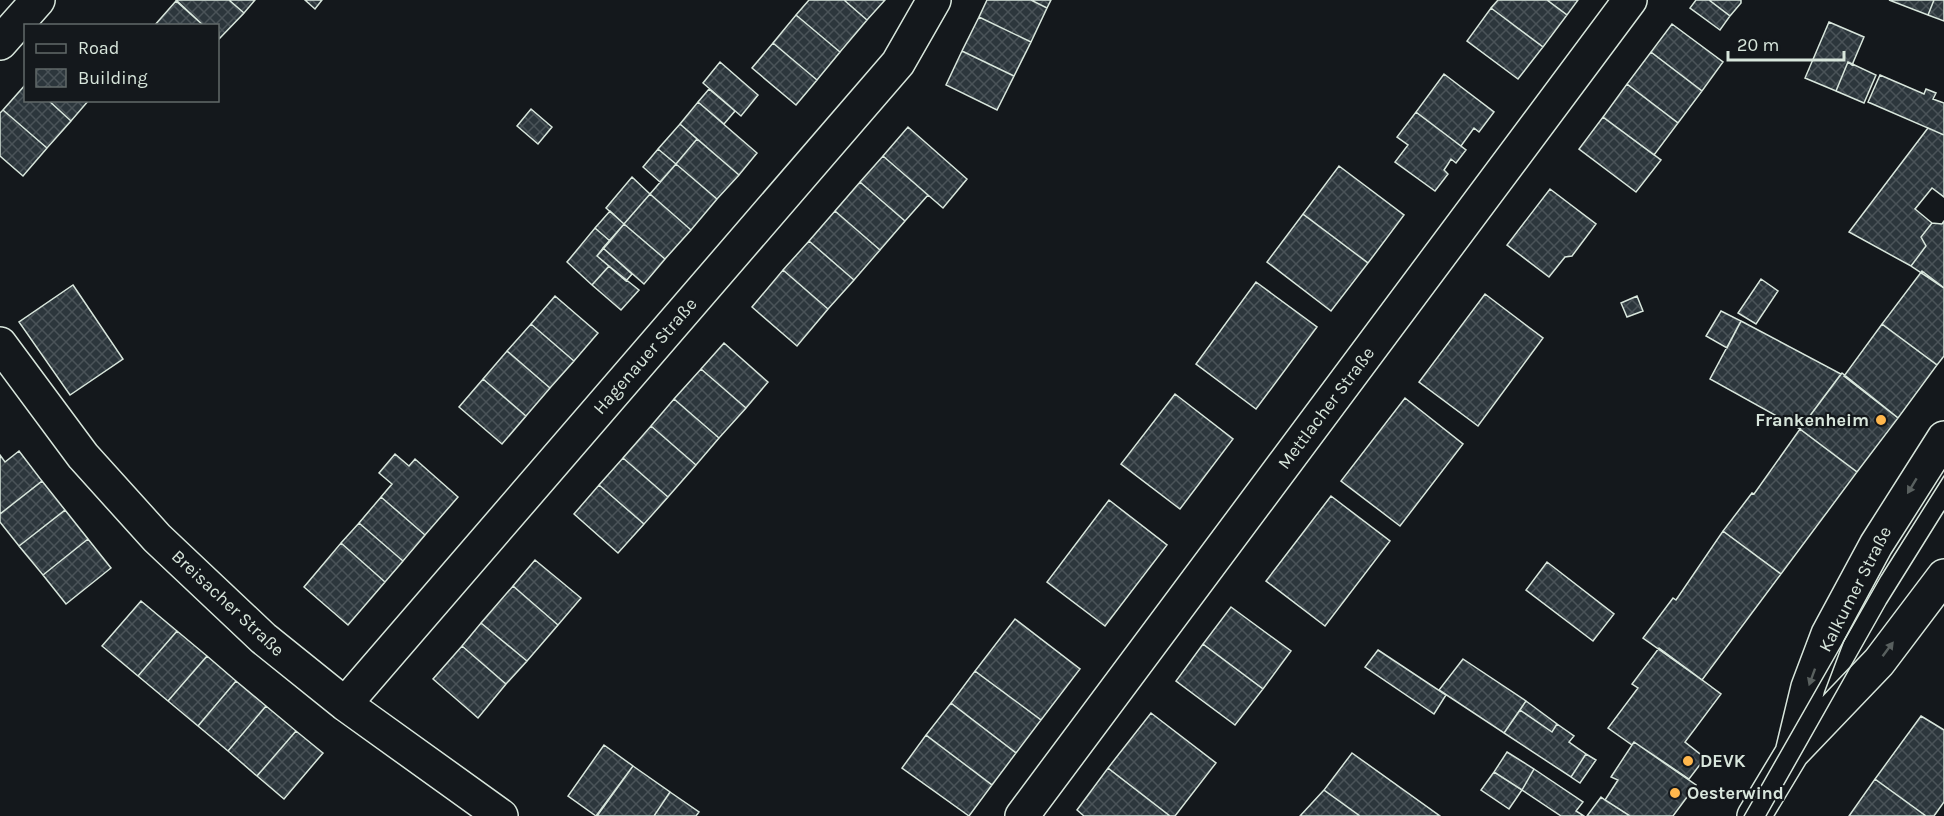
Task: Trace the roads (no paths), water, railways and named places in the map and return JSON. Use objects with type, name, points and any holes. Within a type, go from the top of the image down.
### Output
[{"type":"street","points":[[0,43],[38,0]]},
{"type":"street","name":"Hagenauer Straße","points":[[345,704],[898,63],[933,0]]},
{"type":"street","name":"Mettlacher Straße","points":[[1022,816],[1630,0]]},
{"type":"street","name":"Breisacher Straße","points":[[0,344],[82,456],[157,538],[263,638],[345,704],[501,816]]},
{"type":"street","name":"Kalkumer Straße","points":[[1792,753],[1808,687],[1828,634],[1876,545],[1939,453]]},
{"type":"street","name":"Kalkumer Straße","points":[[1754,816],[1792,753],[1879,662],[1944,576]]},
{"type":"tram line","points":[[1744,816],[1881,576],[1944,476]]},
{"type":"tram line","points":[[1766,816],[1886,604],[1944,511]]},
{"type":"place","name":"Frankenheim","points":[[1881,420]]},
{"type":"place","name":"DEVK","points":[[1688,761]]},
{"type":"place","name":"Oesterwind","points":[[1675,793]]}]
